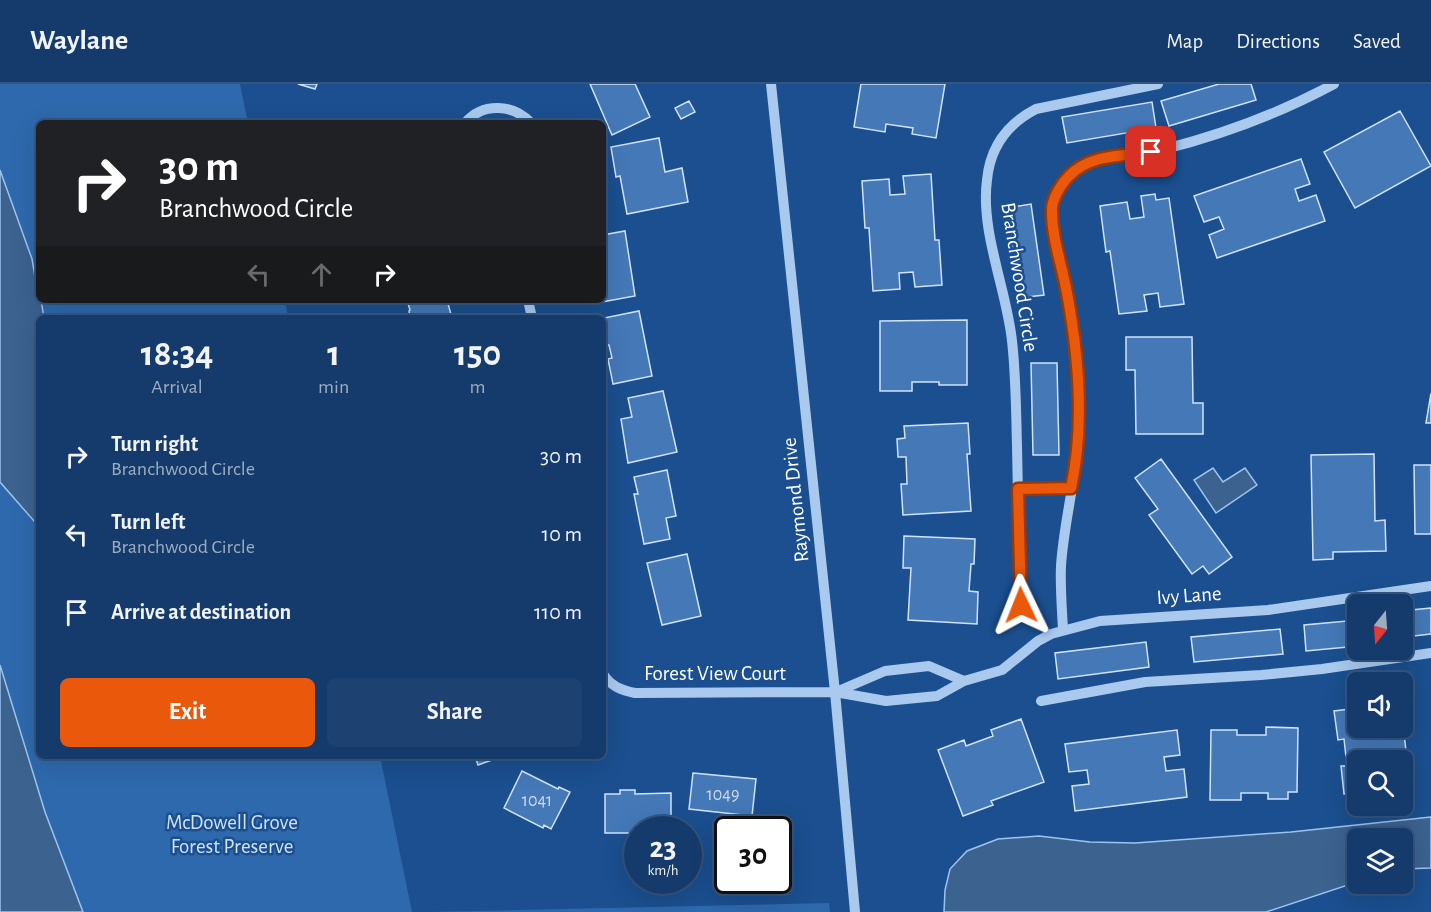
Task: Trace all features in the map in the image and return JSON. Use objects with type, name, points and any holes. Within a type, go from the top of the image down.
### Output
[{"type":"street","name":"Raymond Drive","points":[[771,84],[835,692],[855,912]]},
{"type":"street","name":"Branchwood Circle","points":[[1021,605],[1012,339],[987,208],[986,182],[990,161],[1008,129],[1021,117],[1036,109],[1158,84]]},
{"type":"street","name":"Branchwood Circle","points":[[1063,630],[1061,565],[1075,468],[1079,412],[1078,364],[1069,301],[1053,225],[1052,204],[1070,175],[1085,164],[1099,158],[1163,150],[1261,120],[1334,84]]},
{"type":"street","points":[[469,120],[478,112],[500,107],[522,114],[528,120]]},
{"type":"street","points":[[1018,489],[1071,488]]},
{"type":"street","name":"Ivy Lane","points":[[835,692],[886,700],[937,696],[964,681],[1002,670],[1038,641],[1063,630],[1100,621],[1268,610],[1431,586]]},
{"type":"street","points":[[1041,701],[1145,682],[1322,669],[1431,653]]},
{"type":"street","points":[[835,692],[885,671],[929,666],[964,681]]},
{"type":"street","name":"Forest View Court","points":[[606,678],[610,684],[623,691],[635,693],[835,692]]},
{"type":"green space","name":"McDowell Grove Forest Preserve","points":[[0,84],[240,84],[247,120],[36,120],[36,303],[286,303],[288,315],[36,315],[36,759],[381,759],[412,912],[0,912]]},
{"type":"green space","points":[[829,903],[830,912],[427,912]]},
{"type":"shaded area","points":[[0,170],[32,259],[36,282],[36,303],[42,303],[44,315],[36,315],[36,517],[34,521],[0,482]]},
{"type":"shaded area","points":[[1213,468],[1223,482],[1245,468],[1257,485],[1216,513],[1194,480]]},
{"type":"shaded area","points":[[0,665],[45,812],[83,912],[0,912]]},
{"type":"shaded area","points":[[1431,817],[1431,868],[1413,869],[1413,828],[1347,828],[1347,885],[1266,912],[944,912],[945,890],[950,869],[967,851],[998,839],[1039,836],[1090,842],[1135,843],[1291,832]]},
{"type":"building","points":[[298,84],[317,84],[315,89]]},
{"type":"building","points":[[590,84],[635,84],[650,117],[612,135]]},
{"type":"building","points":[[861,84],[945,84],[936,138],[912,134],[913,128],[886,124],[885,132],[854,127]]},
{"type":"building","points":[[1219,84],[1251,84],[1256,100],[1169,126],[1161,101]]},
{"type":"building","points":[[689,101],[695,112],[681,119],[675,108]]},
{"type":"building","points":[[1152,102],[1156,128],[1067,143],[1062,117]]},
{"type":"building","points":[[1400,111],[1431,166],[1355,208],[1324,152]]},
{"type":"building","points":[[659,138],[665,172],[682,168],[688,202],[627,214],[620,176],[616,177],[611,147]]},
{"type":"building","points":[[1301,159],[1310,184],[1295,189],[1299,201],[1316,195],[1325,221],[1217,258],[1209,235],[1224,229],[1219,217],[1204,222],[1194,196]]},
{"type":"building","points":[[931,174],[935,240],[939,240],[942,285],[915,287],[913,272],[899,273],[900,289],[873,291],[869,228],[865,228],[862,181],[889,179],[890,195],[905,194],[903,176]]},
{"type":"building","points":[[1155,194],[1156,200],[1169,198],[1184,304],[1160,307],[1158,293],[1144,295],[1147,311],[1119,314],[1110,251],[1106,252],[1100,206],[1127,202],[1130,219],[1144,217],[1141,196]]},
{"type":"building","points":[[1031,204],[1044,295],[1019,298],[1006,208]]},
{"type":"building","points":[[625,231],[635,296],[606,301],[606,234]]},
{"type":"building","points":[[408,303],[448,303],[451,315],[410,315]]},
{"type":"building","points":[[639,311],[652,376],[613,384],[608,359],[612,358],[609,345],[606,345],[606,318]]},
{"type":"building","points":[[967,320],[967,385],[912,382],[912,391],[880,391],[880,321]]},
{"type":"building","points":[[1126,337],[1192,337],[1193,403],[1203,403],[1203,434],[1136,434],[1135,370],[1126,370]]},
{"type":"building","points":[[1031,363],[1057,363],[1059,455],[1033,455]]},
{"type":"building","points":[[663,391],[677,452],[628,463],[621,419],[632,417],[628,398]]},
{"type":"building","points":[[1431,393],[1431,423],[1426,423]]},
{"type":"building","points":[[968,423],[970,454],[967,454],[971,511],[903,515],[901,484],[907,484],[906,457],[898,457],[897,439],[905,438],[904,426]]},
{"type":"building","points":[[1374,454],[1375,521],[1385,520],[1386,551],[1333,552],[1333,559],[1313,560],[1311,455]]},
{"type":"building","points":[[1161,459],[1232,557],[1209,574],[1203,566],[1192,574],[1149,515],[1158,509],[1135,478]]},
{"type":"building","points":[[1414,465],[1431,465],[1431,534],[1415,534]]},
{"type":"building","points":[[667,470],[676,516],[666,518],[670,539],[644,544],[634,494],[638,494],[634,477]]},
{"type":"building","points":[[904,536],[975,539],[974,564],[971,564],[969,591],[978,592],[977,624],[908,620],[911,568],[903,568]]},
{"type":"building","points":[[687,554],[701,616],[662,625],[647,563]]},
{"type":"building","points":[[1431,608],[1431,634],[1414,636],[1413,610]]},
{"type":"building","points":[[1347,621],[1347,647],[1306,651],[1304,625]]},
{"type":"building","points":[[1280,629],[1283,654],[1194,662],[1191,637]]},
{"type":"building","points":[[1146,642],[1149,667],[1058,679],[1055,653]]},
{"type":"building","points":[[1347,709],[1347,738],[1405,738],[1406,750],[1347,750],[1347,766],[1344,739],[1338,740],[1334,711]]},
{"type":"building","points":[[1021,719],[1044,782],[991,801],[993,805],[963,816],[938,750],[964,740],[966,746],[993,736],[991,730]]},
{"type":"building","points":[[1266,727],[1298,728],[1297,792],[1288,792],[1288,799],[1268,799],[1268,793],[1241,793],[1241,800],[1210,800],[1211,730],[1237,730],[1237,735],[1266,735]]},
{"type":"building","points":[[1177,730],[1180,755],[1164,757],[1166,771],[1184,769],[1187,797],[1075,811],[1072,786],[1089,784],[1087,770],[1069,772],[1065,744]]},
{"type":"building","points":[[476,759],[495,759],[478,765]]},
{"type":"building","points":[[1341,766],[1347,766],[1347,794],[1344,794]]},
{"type":"building","points":[[522,771],[558,789],[559,787],[570,792],[551,829],[544,825],[543,828],[504,808]]},
{"type":"building","points":[[693,773],[756,779],[752,816],[689,809]]},
{"type":"building","points":[[620,790],[635,790],[635,794],[671,793],[671,816],[624,816],[624,833],[605,833],[605,794],[620,794]]},
{"type":"route","points":[[1021,605],[1018,489],[1071,488],[1075,468],[1079,412],[1078,364],[1067,291],[1053,225],[1052,204],[1070,175],[1085,164],[1099,158],[1151,152]]}]
